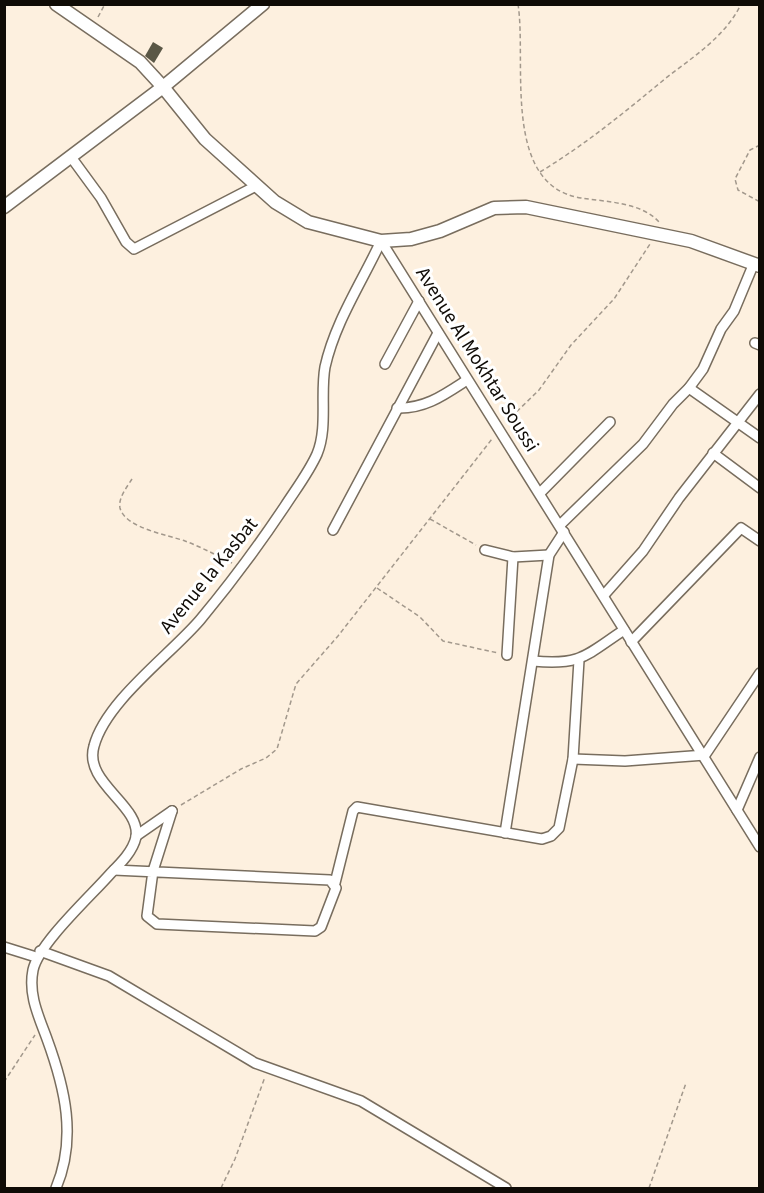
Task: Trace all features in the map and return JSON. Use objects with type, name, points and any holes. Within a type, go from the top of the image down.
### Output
[{"type":"street","points":[[56,4],[140,62],[164,87],[196,129],[275,202],[308,222],[381,241],[411,239],[440,231],[482,213],[510,206],[526,207],[662,234],[709,246],[756,265],[734,311],[721,329],[702,369],[689,388],[673,404],[643,444],[562,529],[549,555],[505,833]]},
{"type":"street","points":[[4,207],[164,87],[263,4]]},
{"type":"street","points":[[70,157],[101,198],[126,242],[134,249],[256,186]]},
{"type":"street","name":"Avenue Al Mokhtar Soussi","points":[[381,241],[604,595],[631,642],[705,755],[759,847]]},
{"type":"street","name":"Avenue la Kasbat","points":[[136,836],[129,814],[94,766],[94,744],[122,699],[199,621],[241,567],[272,525],[318,452],[323,383],[330,348],[381,241]]},
{"type":"street","points":[[385,364],[419,301]]},
{"type":"street","points":[[333,530],[438,333]]},
{"type":"street","points":[[397,408],[414,407],[434,401],[467,380]]},
{"type":"street","points":[[689,388],[759,438]]},
{"type":"street","points":[[604,595],[643,551],[713,453],[759,394]]},
{"type":"street","points":[[540,493],[610,422]]},
{"type":"street","points":[[713,453],[759,488]]},
{"type":"street","points":[[631,642],[741,528],[759,541]]},
{"type":"street","points":[[485,550],[513,557],[549,555]]},
{"type":"street","points":[[507,655],[513,557]]},
{"type":"street","points":[[533,661],[557,663],[579,660],[624,630]]},
{"type":"street","points":[[172,811],[153,872],[147,916],[157,924],[315,931],[325,922],[336,888],[335,883],[353,811],[357,807],[542,839],[551,836],[559,828],[573,759],[579,660]]},
{"type":"street","points":[[573,759],[625,761],[705,755],[759,673]]},
{"type":"street","points":[[737,810],[759,757]]},
{"type":"street","points":[[56,1188],[62,1175],[68,1140],[67,1110],[58,1068],[30,989],[38,954],[124,860],[136,836],[172,811]]},
{"type":"street","points":[[114,870],[330,880],[335,883]]},
{"type":"street","points":[[4,947],[38,954],[109,976],[222,1044],[269,1068],[361,1101],[507,1188]]},
{"type":"path","points":[[91,28],[105,4]]},
{"type":"path","points":[[172,811],[241,769],[266,758],[277,749],[296,684],[376,587],[499,430],[539,390],[572,345],[614,299],[662,234],[652,214],[564,193],[548,184],[540,172],[526,143],[518,4]]},
{"type":"path","points":[[540,172],[594,139],[715,39],[731,22],[741,4]]},
{"type":"path","points":[[759,146],[750,150],[735,179],[738,190],[759,202]]},
{"type":"path","points":[[132,479],[121,498],[120,509],[126,518],[139,526],[186,542],[241,567]]},
{"type":"path","points":[[430,519],[485,550]]},
{"type":"path","points":[[376,587],[420,617],[443,641],[507,655]]},
{"type":"path","points":[[4,1082],[28,1049],[41,1023]]},
{"type":"path","points":[[221,1188],[235,1159],[269,1068]]},
{"type":"path","points":[[649,1188],[686,1083]]},
{"type":"building","points":[[153,42],[163,48],[154,63],[145,56]]}]
